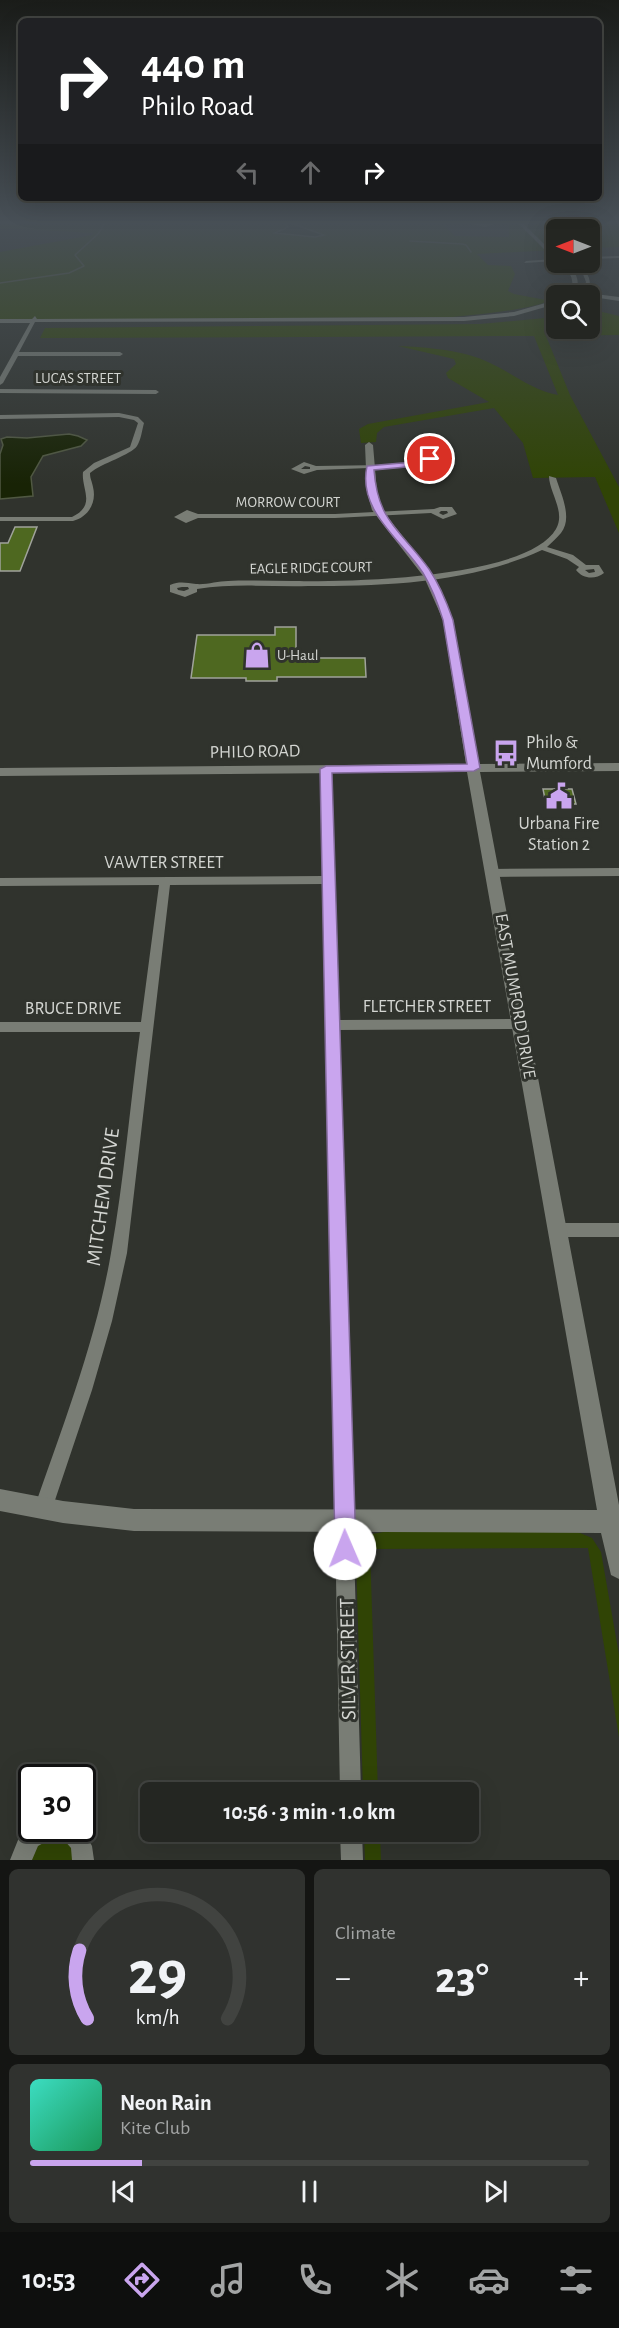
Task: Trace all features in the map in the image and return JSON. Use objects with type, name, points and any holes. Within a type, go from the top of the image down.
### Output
[{"type":"street","points":[[357,323],[464,319],[533,310]]},
{"type":"street","points":[[529,311],[538,314]]},
{"type":"street","points":[[0,323],[473,322],[546,312]]},
{"type":"street","points":[[0,383],[33,322]]},
{"type":"street","points":[[16,354],[120,354]]},
{"type":"street","name":"LUCAS STREET","points":[[0,391],[156,392]]},
{"type":"street","points":[[0,417],[119,415],[134,417],[141,423],[132,448],[96,464],[87,472],[86,480],[91,492],[82,516],[73,519],[0,519]]},
{"type":"street","name":"EAST MUMFORD DRIVE","points":[[369,445],[373,497],[380,514],[429,576],[448,620],[619,1567]]},
{"type":"street","points":[[315,468],[370,468],[428,463]]},
{"type":"street","points":[[552,478],[562,514],[562,523],[554,538],[543,548],[570,558],[584,567]]},
{"type":"street","name":"MORROW COURT","points":[[197,516],[435,512]]},
{"type":"street","name":"EAGLE RIDGE COURT","points":[[193,587],[230,582],[337,583],[429,576],[508,562],[543,548]]},
{"type":"street","name":"PHILO ROAD","points":[[0,772],[619,767]]},
{"type":"street","name":"SILVER STREET","points":[[326,769],[351,1782]]},
{"type":"street","points":[[492,873],[619,872]]},
{"type":"street","name":"VAWTER STREET","points":[[0,882],[329,880]]},
{"type":"street","name":"MITCHEM DRIVE","points":[[42,1509],[84,1390],[116,1264],[165,881]]},
{"type":"street","name":"FLETCHER STREET","points":[[333,1025],[520,1024]]},
{"type":"street","name":"BRUCE DRIVE","points":[[0,1027],[146,1027]]},
{"type":"street","points":[[558,1230],[619,1230]]},
{"type":"street","points":[[0,1500],[42,1509],[134,1520],[611,1522]]},
{"type":"street","points":[[21,1860],[28,1842]]},
{"type":"street","points":[[79,1842],[83,1850],[83,1860]]},
{"type":"street","points":[[351,1842],[352,1860]]},
{"type":"green space","points":[[0,310],[509,310],[452,317],[0,320]]},
{"type":"green space","points":[[600,311],[619,316],[619,335],[600,335]]},
{"type":"green space","points":[[546,318],[546,339],[570,395],[619,487],[619,533],[595,477],[533,478],[523,443],[494,408],[384,427],[377,433],[376,442],[361,443],[359,429],[368,424],[489,402],[448,378],[446,373],[456,364],[454,359],[398,346],[432,348],[469,355],[490,363],[540,390],[558,395],[534,336],[40,338],[45,328],[480,324]]},
{"type":"green space","points":[[575,1531],[592,1538],[601,1552],[619,1655],[619,1737],[588,1548],[370,1549],[378,1782],[363,1782],[356,1557],[360,1536],[384,1532]]},
{"type":"green space","points":[[40,1842],[71,1842],[78,1860],[27,1860],[31,1849]]},
{"type":"green space","points":[[364,1842],[380,1842],[381,1860],[365,1860]]},
{"type":"shaded area","points":[[69,434],[87,440],[81,446],[43,456],[31,477],[33,496],[0,499],[0,454],[3,445],[1,439]]},
{"type":"building","points":[[15,527],[37,527],[20,571],[0,571],[0,543],[8,543]]},
{"type":"building","name":"U-Haul","points":[[275,627],[296,627],[296,652],[319,652],[319,658],[365,658],[366,677],[277,677],[277,681],[246,681],[246,678],[191,678],[197,635],[275,635]]},
{"type":"building","name":"Urbana Fire Station 2","points":[[543,789],[572,789],[576,804],[546,804]]},
{"type":"place","name":"U-Haul","points":[[257,655]]},
{"type":"place","name":"Philo & Mumford","points":[[506,753]]},
{"type":"place","name":"Urbana Fire Station 2","points":[[559,796]]},
{"type":"route","points":[[345,1549],[326,769],[474,768],[448,620],[442,602],[426,571],[382,519],[372,492],[370,468],[428,463],[427,460],[430,459]]}]
